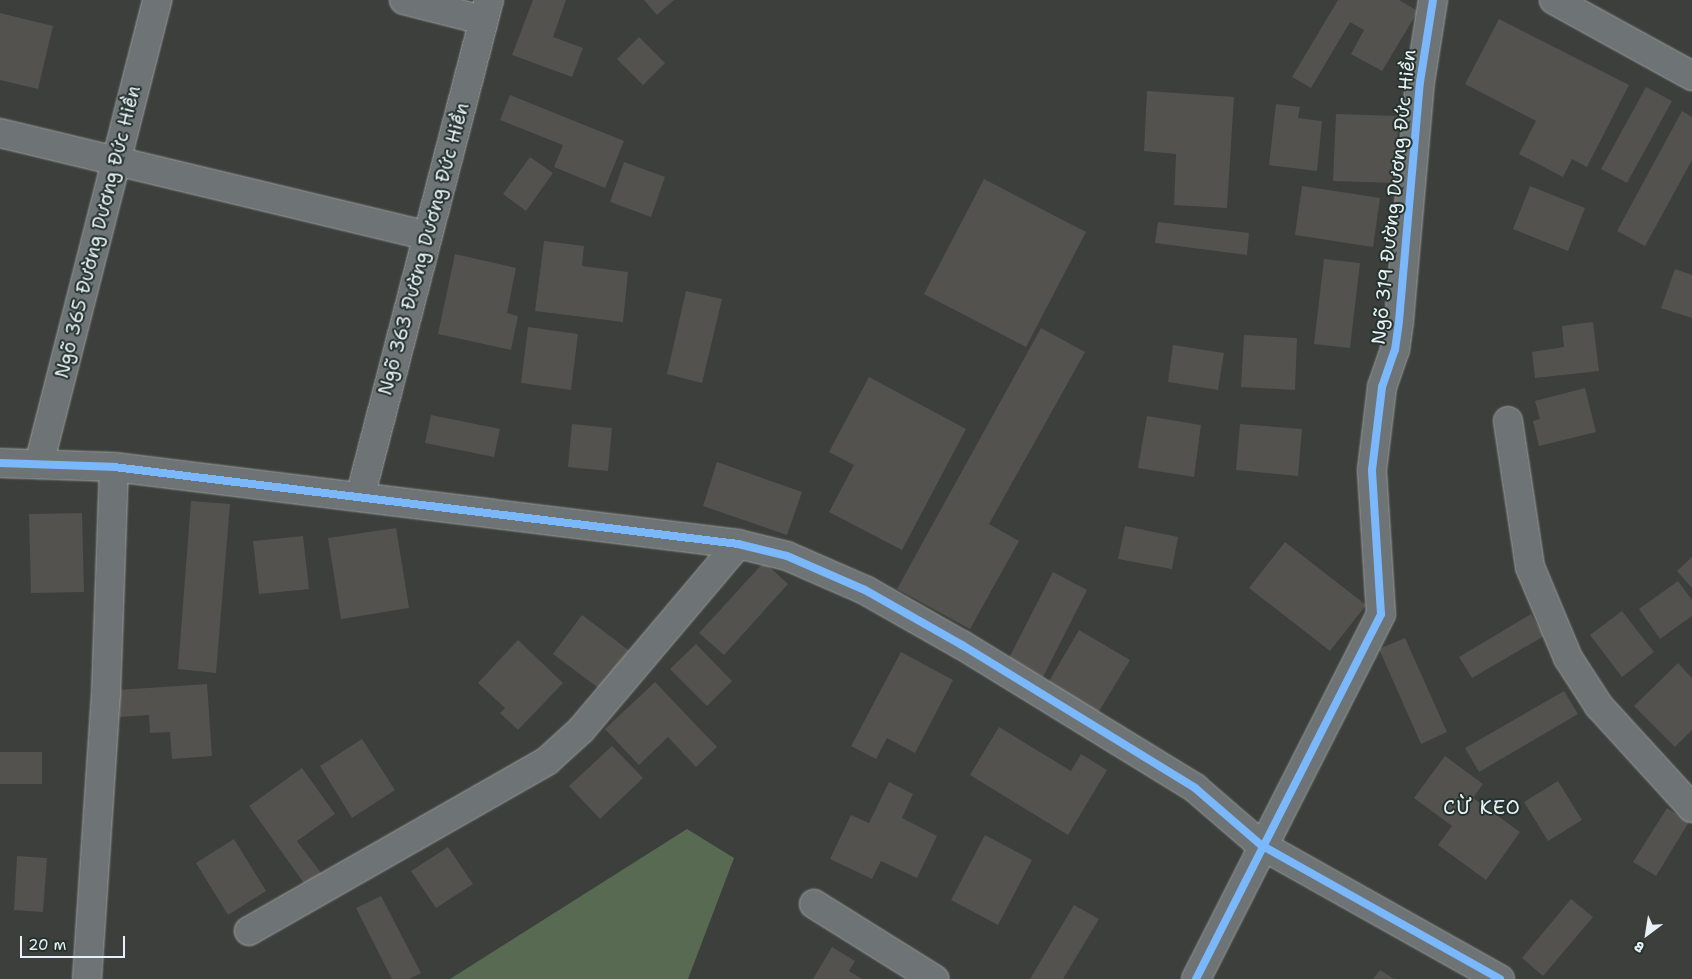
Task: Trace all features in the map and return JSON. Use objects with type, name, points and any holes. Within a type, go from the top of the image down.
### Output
[{"type":"main road","name":"Ngõ 365 Đường Dương Đức Hiền","points":[[39,464],[156,0]]},
{"type":"main road","points":[[404,0],[486,10]]},
{"type":"main road","name":"Ngõ 319 Đường Dương Đức Hiền","points":[[1196,979],[1261,845],[1381,614],[1372,470],[1382,388],[1400,322],[1420,82],[1434,0]]},
{"type":"main road","points":[[1554,0],[1692,76]]},
{"type":"main road","name":"Ngõ 363 Đường Dương Đức Hiền","points":[[360,498],[426,235],[486,10]]},
{"type":"main road","points":[[0,133],[426,235]]},
{"type":"main road","points":[[1508,421],[1530,567],[1564,650],[1599,706],[1692,808]]},
{"type":"main road","points":[[0,462],[114,467],[759,546],[822,569],[962,645],[1195,788],[1261,845],[1500,979]]},
{"type":"main road","points":[[87,979],[106,694],[114,467]]},
{"type":"main road","points":[[249,931],[547,761],[581,730],[738,544]]},
{"type":"main road","points":[[814,904],[934,979]]},
{"type":"green space","points":[[687,829],[734,858],[688,979],[450,979]]},
{"type":"building","points":[[533,0],[566,0],[553,37],[583,48],[572,77],[512,55]]},
{"type":"building","points":[[644,0],[674,0],[657,15]]},
{"type":"building","points":[[1338,0],[1399,0],[1418,11],[1382,71],[1351,54],[1364,30],[1350,22],[1311,88],[1292,77]]},
{"type":"building","points":[[0,13],[53,26],[38,89],[0,80]]},
{"type":"building","points":[[1499,19],[1629,85],[1587,167],[1572,159],[1563,177],[1519,154],[1536,121],[1465,84]]},
{"type":"building","points":[[639,37],[665,63],[643,85],[617,59]]},
{"type":"building","points":[[1646,87],[1672,101],[1627,183],[1601,169]]},
{"type":"building","points":[[1147,91],[1234,97],[1227,208],[1174,205],[1176,154],[1144,151]]},
{"type":"building","points":[[510,95],[624,141],[605,188],[554,167],[563,145],[500,120]]},
{"type":"building","points":[[1276,104],[1300,107],[1298,118],[1322,121],[1317,171],[1269,165]]},
{"type":"building","points":[[1682,111],[1692,117],[1692,160],[1645,246],[1617,231]]},
{"type":"building","points":[[1336,114],[1398,116],[1396,183],[1333,181]]},
{"type":"building","points":[[530,157],[553,173],[526,211],[503,194]]},
{"type":"building","points":[[624,162],[665,177],[651,217],[610,202]]},
{"type":"building","points":[[984,179],[1086,232],[1026,347],[924,294]]},
{"type":"building","points":[[1302,186],[1380,198],[1373,247],[1295,235]]},
{"type":"building","points":[[1530,186],[1585,208],[1568,251],[1513,229]]},
{"type":"building","points":[[1158,222],[1249,233],[1247,255],[1155,243]]},
{"type":"building","points":[[544,241],[584,246],[582,266],[628,272],[623,322],[535,311]]},
{"type":"building","points":[[455,254],[516,268],[507,313],[518,316],[511,350],[438,334]]},
{"type":"building","points":[[1324,259],[1360,263],[1350,348],[1314,344]]},
{"type":"building","points":[[1675,269],[1692,275],[1692,318],[1661,308]]},
{"type":"building","points":[[686,291],[722,299],[702,383],[667,374]]},
{"type":"building","points":[[1593,322],[1599,371],[1535,378],[1532,352],[1564,347],[1562,326]]},
{"type":"building","points":[[528,327],[578,334],[571,390],[521,383]]},
{"type":"building","points":[[1041,328],[1085,352],[989,524],[1019,541],[970,629],[897,589]]},
{"type":"building","points":[[1244,335],[1297,338],[1295,390],[1241,387]]},
{"type":"building","points":[[1173,345],[1224,353],[1218,390],[1168,382]]},
{"type":"building","points":[[869,377],[966,429],[902,550],[829,512],[854,465],[829,452]]},
{"type":"building","points":[[1585,388],[1596,432],[1539,446],[1533,421],[1540,419],[1535,401]]},
{"type":"building","points":[[431,415],[500,429],[494,457],[425,443]]},
{"type":"building","points":[[1147,416],[1201,425],[1194,477],[1138,468]]},
{"type":"building","points":[[572,424],[612,428],[608,471],[568,467]]},
{"type":"building","points":[[1240,424],[1302,429],[1298,476],[1236,470]]},
{"type":"building","points":[[717,462],[802,492],[787,535],[703,506]]},
{"type":"building","points":[[191,501],[230,504],[216,673],[178,669]]},
{"type":"building","points":[[82,513],[84,592],[31,593],[29,514]]},
{"type":"building","points":[[1125,526],[1178,537],[1172,569],[1118,559]]},
{"type":"building","points":[[396,528],[409,608],[341,619],[328,538]]},
{"type":"building","points":[[303,536],[309,589],[259,594],[253,541]]},
{"type":"building","points":[[1285,542],[1366,605],[1330,651],[1249,588]]},
{"type":"building","points":[[1692,557],[1692,588],[1677,571]]},
{"type":"building","points":[[764,562],[788,584],[724,655],[699,633]]},
{"type":"building","points":[[1053,572],[1087,590],[1043,677],[1008,660]]},
{"type":"building","points":[[1678,581],[1692,600],[1692,616],[1660,639],[1639,609]]},
{"type":"building","points":[[1622,611],[1654,652],[1622,677],[1590,635]]},
{"type":"building","points":[[1531,614],[1544,636],[1472,678],[1459,657]]},
{"type":"building","points":[[582,615],[631,652],[601,690],[553,654]]},
{"type":"building","points":[[1079,630],[1130,660],[1098,713],[1048,683]]},
{"type":"building","points":[[1405,638],[1447,732],[1421,744],[1379,649]]},
{"type":"building","points":[[518,640],[563,683],[518,730],[500,713],[505,708],[478,683]]},
{"type":"building","points":[[696,644],[732,681],[707,706],[670,669]]},
{"type":"building","points":[[901,652],[953,680],[915,753],[887,738],[876,759],[851,746]]},
{"type":"building","points":[[1678,663],[1692,678],[1692,730],[1675,747],[1634,706]]},
{"type":"building","points":[[655,682],[717,747],[696,767],[668,737],[639,765],[605,729]]},
{"type":"building","points":[[207,684],[212,756],[172,759],[170,732],[150,733],[149,715],[120,717],[118,690]]},
{"type":"building","points":[[1564,691],[1578,714],[1479,772],[1465,748]]},
{"type":"building","points":[[999,727],[1071,771],[1081,754],[1107,770],[1068,835],[970,775]]},
{"type":"building","points":[[362,739],[395,790],[352,818],[320,766]]},
{"type":"building","points":[[612,746],[643,778],[600,819],[569,786]]},
{"type":"building","points":[[0,752],[42,752],[42,784],[0,784]]},
{"type":"building","points":[[1445,756],[1483,784],[1473,798],[1520,832],[1486,880],[1438,845],[1452,826],[1414,798]]},
{"type":"building","points":[[302,768],[335,814],[297,841],[322,874],[306,886],[249,806]]},
{"type":"building","points":[[1558,781],[1582,820],[1548,841],[1524,802]]},
{"type":"building","points":[[889,782],[913,794],[902,818],[937,836],[917,878],[881,861],[872,879],[830,859],[851,815],[869,823]]},
{"type":"building","points":[[1667,808],[1689,822],[1656,876],[1633,862]]},
{"type":"building","points":[[985,835],[1032,860],[998,925],[951,900]]},
{"type":"building","points":[[234,839],[266,891],[228,915],[196,863]]},
{"type":"building","points":[[448,847],[473,884],[436,908],[411,871]]},
{"type":"building","points":[[17,856],[47,858],[43,912],[14,910]]},
{"type":"building","points":[[381,896],[421,973],[409,979],[392,979],[356,908]]},
{"type":"building","points":[[1571,899],[1593,917],[1543,976],[1522,958]]},
{"type":"building","points":[[1074,905],[1099,919],[1063,979],[1030,979]]},
{"type":"building","points":[[832,947],[855,961],[849,971],[862,979],[813,979]]},
{"type":"building","points":[[1380,970],[1394,979],[1373,979]]},
{"type":"cycle path","points":[[1196,979],[1381,614],[1372,470],[1382,387],[1395,350],[1399,321],[1420,82],[1433,0]]},
{"type":"cycle path","points":[[0,463],[114,467],[738,544],[787,556],[865,590],[962,645],[1195,788],[1261,845],[1500,979]]},
{"type":"district","name":"CỪ KEO","points":[[1482,807]]}]
